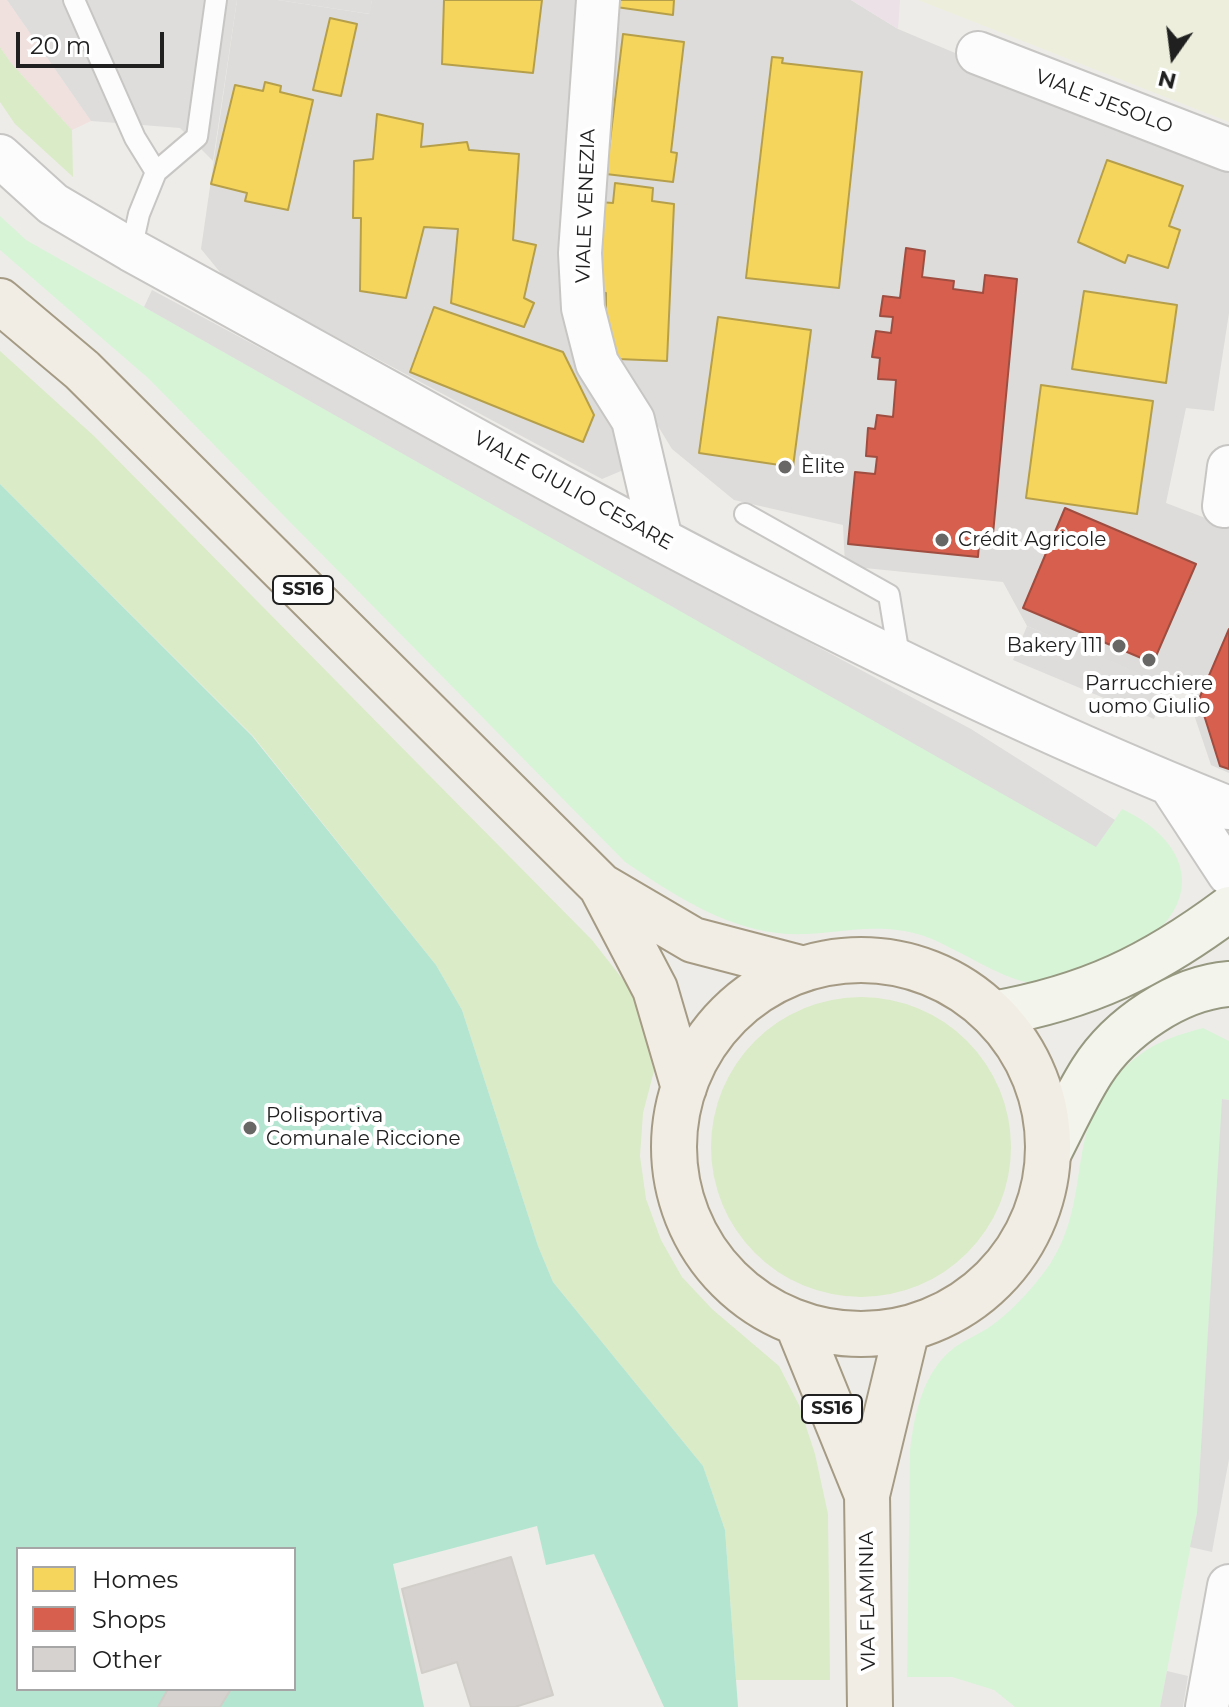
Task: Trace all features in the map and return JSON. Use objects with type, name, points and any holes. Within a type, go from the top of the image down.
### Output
[{"type":"main road","name":"SS16","points":[[0,301],[82,370],[601,886],[693,940],[804,969]]},
{"type":"main road","name":"SS16","points":[[601,886],[655,989],[684,1088]]},
{"type":"main road","points":[[993,1014],[1050,1004],[1087,992],[1159,957],[1229,909]]},
{"type":"main road","points":[[844,961],[898,965],[925,971],[961,989],[993,1014],[1017,1043],[1035,1076],[1046,1112],[1049,1152],[1044,1193],[1030,1231],[1008,1265],[979,1293],[945,1315],[907,1329],[870,1334],[833,1332],[797,1323],[764,1307],[736,1285],[711,1259],[692,1228],[680,1194],[674,1159],[675,1123],[684,1088],[710,1036],[730,1014],[752,995],[804,969],[844,961]]},
{"type":"main road","points":[[1049,1152],[1093,1069],[1120,1038],[1180,996],[1229,984]]},
{"type":"main road","name":"VIA FLAMINIA","points":[[797,1323],[867,1495]]},
{"type":"main road","name":"VIA FLAMINIA","points":[[870,1687],[867,1495],[907,1329]]},
{"type":"street","name":"VIALE VENEZIA","points":[[598,0],[580,253],[583,308],[597,363],[633,420],[661,540]]},
{"type":"street","name":"VIALE JESOLO","points":[[978,53],[1229,150]]},
{"type":"street","name":"VIALE GIULIO CESARE","points":[[0,156],[53,204],[131,250],[661,540],[900,662],[1229,808]]},
{"type":"street","points":[[1170,784],[1229,874]]},
{"type":"street","points":[[1207,1707],[1229,1586]]},
{"type":"lane","points":[[74,0],[135,138],[156,172]]},
{"type":"lane","points":[[131,250],[139,214],[156,172],[197,137],[216,0]]},
{"type":"lane","points":[[745,514],[889,595],[900,662]]},
{"type":"shaded area","points":[[0,0],[7,0],[91,121],[72,130],[11,63],[0,47]]},
{"type":"shaded area","points":[[7,0],[237,0],[213,161],[180,128],[91,121]]},
{"type":"shaded area","points":[[237,0],[278,0],[369,14],[372,0],[583,0],[565,252],[630,448],[621,471],[602,479],[224,277],[201,249]]},
{"type":"shaded area","points":[[278,0],[372,0],[370,14]]},
{"type":"shaded area","points":[[614,0],[851,0],[898,29],[1229,168],[1229,313],[1214,411],[1186,408],[1166,503],[1229,527],[1229,773],[1211,765],[1187,694],[1027,626],[1003,582],[845,566],[843,525],[734,500],[672,449],[615,356],[594,297]]},
{"type":"shaded area","points":[[851,0],[900,0],[898,29]]},
{"type":"shaded area","points":[[152,290],[971,729],[1115,820],[1096,847],[144,307]]},
{"type":"shaded area","points":[[1027,626],[1168,685],[1154,719],[1013,660]]},
{"type":"shaded area","points":[[1222,1099],[1229,1100],[1229,1459],[1212,1552],[1190,1547],[1197,1513]]},
{"type":"shaded area","points":[[1167,1671],[1188,1676],[1183,1707],[1160,1707]]},
{"type":"green space","points":[[918,0],[1229,0],[1229,122]]},
{"type":"green space","points":[[0,47],[72,130],[73,177],[15,124],[0,102]]},
{"type":"green space","points":[[0,216],[26,240],[1096,846],[1122,809],[1147,824],[1166,841],[1177,859],[1182,878],[1180,898],[1170,917],[1153,935],[1128,952],[1037,983],[1012,978],[921,935],[883,929],[777,933],[716,916],[678,896],[625,862],[149,379],[0,250]]},
{"type":"green space","points":[[0,351],[94,436],[592,940],[635,995],[654,1071],[643,1113],[640,1156],[646,1199],[661,1240],[682,1277],[712,1309],[779,1366],[799,1405],[815,1454],[828,1514],[830,1680],[736,1680],[725,1530],[703,1466],[553,1282],[538,1246],[462,1010],[436,965],[253,736],[0,484]]},
{"type":"green space","name":"Polisportiva Comunale Riccione","points":[[0,484],[252,736],[436,965],[462,1010],[538,1246],[553,1282],[703,1466],[725,1530],[738,1707],[664,1707],[594,1554],[546,1565],[537,1526],[393,1564],[424,1707],[0,1707]]},
{"type":"green space","points":[[861,997],[890,1000],[918,1009],[932,1015],[967,1041],[993,1076],[999,1090],[1008,1118],[1011,1147],[1008,1176],[999,1204],[993,1218],[967,1253],[932,1279],[918,1285],[890,1294],[861,1297],[832,1294],[804,1285],[790,1279],[755,1253],[729,1218],[723,1204],[714,1176],[711,1147],[714,1118],[723,1090],[729,1076],[755,1041],[790,1015],[804,1009],[832,1000]]},
{"type":"green space","points":[[1203,1028],[1229,1041],[1229,1100],[1223,1099],[1197,1513],[1160,1707],[1015,1707],[994,1690],[952,1677],[907,1677],[910,1451],[922,1394],[944,1357],[1008,1312],[1050,1264],[1071,1214],[1084,1142],[1102,1095],[1119,1073],[1139,1056],[1178,1035]]},
{"type":"building: Homes","points":[[444,0],[542,0],[533,73],[442,64]]},
{"type":"building: Homes","points":[[617,0],[674,0],[673,15],[616,7]]},
{"type":"building: Homes","points":[[330,18],[357,24],[341,96],[313,90]]},
{"type":"building: Homes","points":[[623,34],[684,42],[671,152],[677,153],[673,182],[606,174]]},
{"type":"building: Homes","points":[[772,57],[783,58],[782,63],[862,72],[839,288],[746,278]]},
{"type":"building: Homes","points":[[265,82],[281,86],[280,92],[313,100],[288,210],[245,201],[247,193],[211,184],[235,85],[263,91]]},
{"type":"building: Homes","points":[[377,114],[423,124],[421,147],[467,142],[469,150],[519,154],[513,240],[536,245],[524,298],[534,303],[524,327],[451,303],[458,229],[424,227],[406,298],[360,291],[361,218],[353,218],[354,161],[373,159]]},
{"type":"building: Homes","points":[[1107,160],[1183,186],[1169,226],[1180,230],[1168,268],[1128,255],[1125,263],[1078,242]]},
{"type":"building: Homes","points":[[615,183],[653,188],[652,201],[674,204],[667,361],[618,359],[606,325],[606,293],[593,291],[599,202],[613,203]]},
{"type":"building: Homes","points":[[1084,291],[1177,305],[1166,383],[1072,369]]},
{"type":"building: Homes","points":[[434,307],[563,352],[594,415],[583,442],[410,372]]},
{"type":"building: Homes","points":[[718,317],[811,330],[793,467],[699,453]]},
{"type":"building: Homes","points":[[1041,385],[1153,401],[1137,514],[1026,498]]},
{"type":"building: Shops","points":[[906,248],[925,251],[922,277],[954,281],[953,289],[983,293],[985,275],[1017,279],[993,534],[980,532],[978,557],[848,544],[855,472],[875,474],[877,457],[866,456],[868,428],[875,429],[877,415],[893,417],[896,380],[878,379],[880,358],[872,357],[876,331],[891,333],[893,317],[880,316],[883,296],[900,298]]},
{"type":"building: Shops","points":[[1065,508],[1196,564],[1153,663],[1023,608]]},
{"type":"building: Shops","points":[[1229,629],[1229,769],[1220,766],[1199,699]]},
{"type":"building: Other","points":[[511,1557],[553,1695],[515,1707],[471,1707],[457,1662],[422,1673],[402,1589]]},
{"type":"building: Other","points":[[167,1691],[230,1691],[220,1707],[158,1707]]},
{"type":"place","name":"Èlite","points":[[785,467]]},
{"type":"place","name":"Crédit Agricole","points":[[942,540]]},
{"type":"place","name":"Bakery 111","points":[[1119,646]]},
{"type":"place","name":"Parrucchiere uomo Giulio","points":[[1149,660]]},
{"type":"place","name":"Polisportiva Comunale Riccione","points":[[250,1128]]}]
